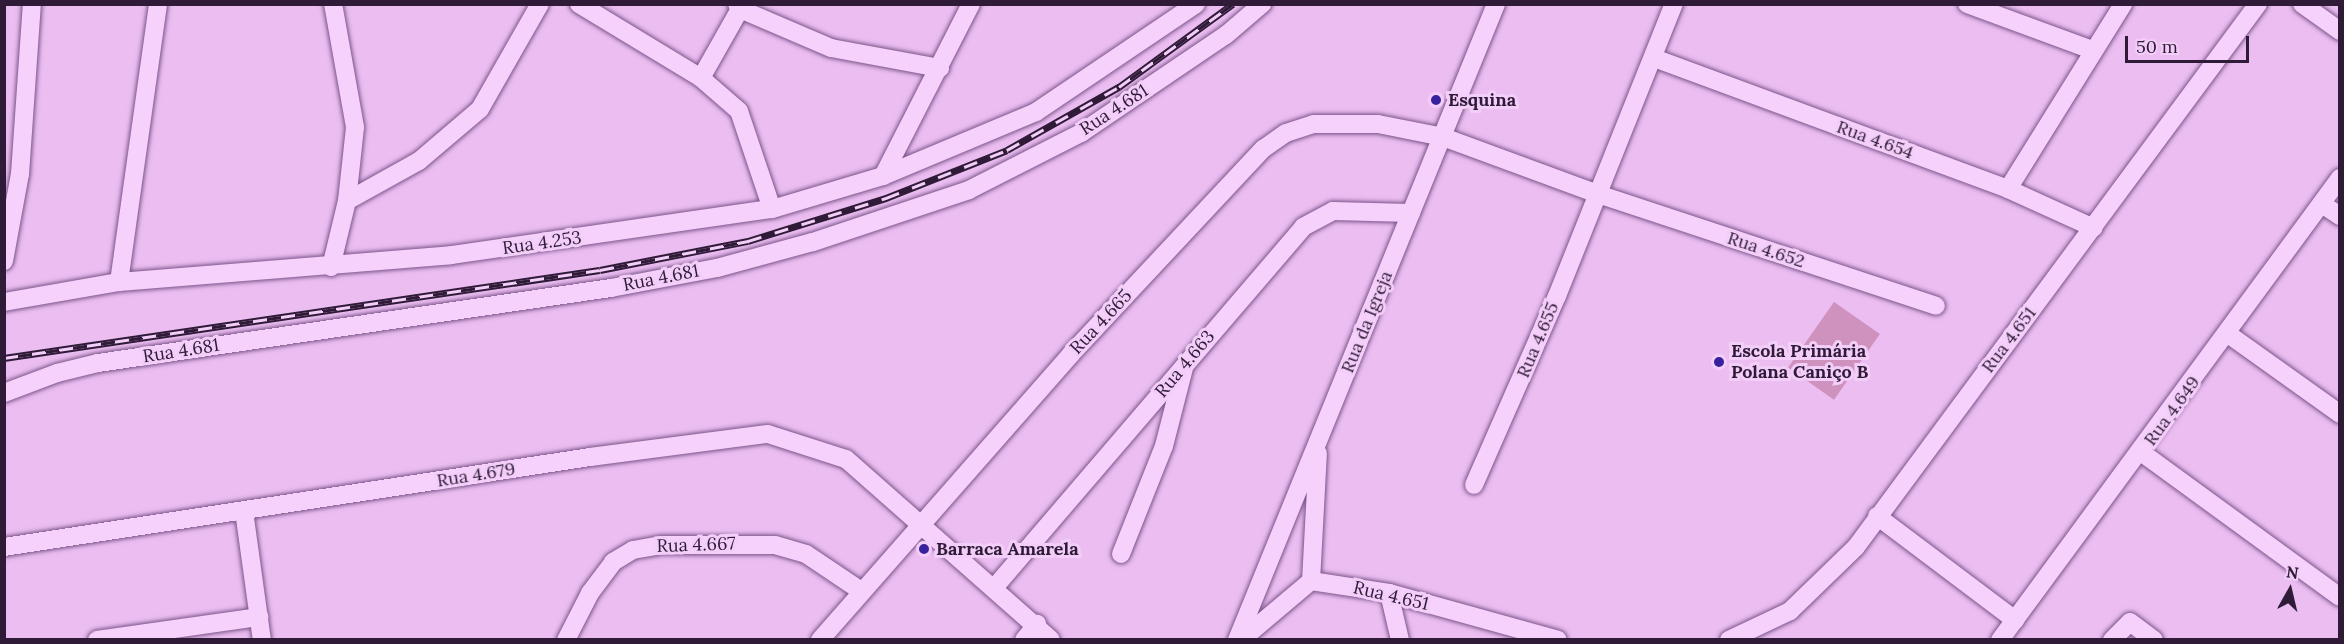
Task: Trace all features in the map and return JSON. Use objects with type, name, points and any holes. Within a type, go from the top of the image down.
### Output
[{"type":"street","points":[[4,261],[20,174],[32,4]]},
{"type":"street","points":[[119,282],[158,4]]},
{"type":"street","points":[[331,267],[347,201],[355,127],[333,4]]},
{"type":"street","points":[[347,201],[419,160],[474,115],[496,87],[540,4]]},
{"type":"street","points":[[579,4],[701,78],[739,111],[772,209]]},
{"type":"street","points":[[883,176],[971,4]]},
{"type":"street","name":"Rua 4.253","points":[[4,302],[119,282],[331,267],[463,254],[772,209],[883,176],[1036,112],[1196,4]]},
{"type":"street","name":"Rua 4.681","points":[[4,393],[57,373],[98,363],[611,288],[717,268],[813,242],[969,190],[1081,133],[1226,35],[1262,4]]},
{"type":"street","name":"Rua da Igreja","points":[[1239,639],[1496,4]]},
{"type":"street","name":"Rua 4.655","points":[[1474,485],[1557,296],[1595,193],[1654,58],[1674,4]]},
{"type":"street","points":[[1967,4],[2092,50]]},
{"type":"street","points":[[2008,189],[2092,50],[2123,4]]},
{"type":"street","name":"Rua 4.651","points":[[1729,639],[1790,611],[1856,547],[2258,4]]},
{"type":"street","points":[[2302,4],[2340,31]]},
{"type":"street","points":[[701,78],[739,7],[831,48],[940,68]]},
{"type":"street","name":"Rua 4.654","points":[[1654,58],[2008,189],[2094,228]]},
{"type":"street","name":"Rua 4.665","points":[[820,639],[1071,354],[1263,149],[1286,133],[1314,124],[1378,124],[1443,137],[1595,193]]},
{"type":"street","name":"Rua 4.649","points":[[2000,639],[2091,512],[2141,452],[2340,178]]},
{"type":"street","name":"Rua 4.652","points":[[1595,193],[1936,306]]},
{"type":"street","points":[[2322,204],[2340,216]]},
{"type":"street","name":"Rua 4.663","points":[[994,588],[1277,254],[1317,217],[1333,211],[1412,213]]},
{"type":"street","points":[[2228,334],[2340,414]]},
{"type":"street","points":[[1121,554],[1164,446],[1185,364]]},
{"type":"street","name":"Rua 4.679","points":[[4,547],[590,457],[768,434],[846,459],[921,527],[1037,624],[1051,639]]},
{"type":"street","points":[[1239,639],[1311,580],[1318,440]]},
{"type":"street","points":[[2141,452],[2340,597]]},
{"type":"street","points":[[244,511],[262,639]]},
{"type":"street","points":[[1877,516],[2015,620]]},
{"type":"street","name":"Rua 4.667","points":[[566,639],[590,593],[613,562],[633,550],[661,544],[775,545],[806,554],[861,591]]},
{"type":"street","name":"Rua 4.651","points":[[1311,580],[1389,593],[1558,639]]},
{"type":"street","points":[[1389,593],[1400,639]]},
{"type":"street","points":[[97,639],[259,617]]},
{"type":"street","points":[[2112,639],[2130,622],[2154,639]]},
{"type":"street","points":[[1024,639],[1037,624]]},
{"type":"shaded area","points":[[1834,302],[1880,334],[1834,400],[1788,368]]},
{"type":"railway","points":[[4,358],[600,270],[748,241],[886,198],[1007,150],[1119,87],[1233,4]]},
{"type":"place","name":"Esquina","points":[[1436,100]]},
{"type":"place","name":"Escola Primária Polana Caniço B","points":[[1719,362]]},
{"type":"place","name":"Barraca Amarela","points":[[924,549]]}]
